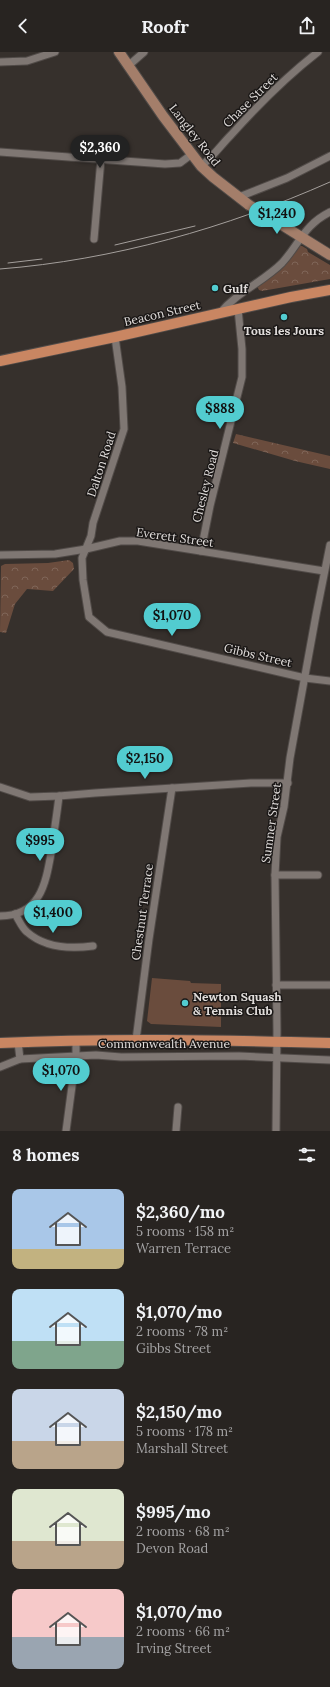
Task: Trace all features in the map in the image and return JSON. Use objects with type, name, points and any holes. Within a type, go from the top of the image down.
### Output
[{"type":"main road","name":"Beacon Street","points":[[0,361],[330,290]]},
{"type":"main road","name":"Commonwealth Avenue","points":[[0,1043],[76,1040],[136,1040],[330,1043]]},
{"type":"street","points":[[0,62],[27,61],[55,52]]},
{"type":"street","name":"Langley Road","points":[[119,52],[201,166],[249,204],[330,255]]},
{"type":"street","points":[[128,66],[144,52]]},
{"type":"street","name":"Chase Street","points":[[201,166],[208,161],[231,134],[281,84],[318,52]]},
{"type":"street","points":[[0,152],[164,164],[180,163],[192,154]]},
{"type":"street","points":[[239,197],[287,178],[330,156]]},
{"type":"street","points":[[94,239],[100,159]]},
{"type":"street","points":[[220,313],[231,301],[278,267],[311,224],[330,212]]},
{"type":"street","name":"Chesley Road","points":[[201,551],[210,506],[242,377],[242,349],[238,309]]},
{"type":"street","name":"Dalton Road","points":[[86,549],[124,429],[122,387],[115,337]]},
{"type":"street","name":"Everett Street","points":[[0,555],[55,554],[120,541],[138,541],[324,571]]},
{"type":"street","name":"Sumner Street","points":[[276,1131],[274,875],[277,837],[288,783],[290,758],[330,545]]},
{"type":"street","name":"Gibbs Street","points":[[86,549],[82,558],[82,568],[89,616],[107,632],[305,678],[330,681]]},
{"type":"street","points":[[0,787],[30,797],[251,783],[288,783]]},
{"type":"street","name":"Chestnut Terrace","points":[[136,1040],[151,924],[172,788]]},
{"type":"street","points":[[0,916],[15,914],[22,911],[34,902],[43,890],[47,876],[59,796]]},
{"type":"street","points":[[274,875],[318,875]]},
{"type":"street","points":[[15,914],[28,933],[43,941],[71,948],[93,946]]},
{"type":"street","points":[[276,985],[330,985]]},
{"type":"street","points":[[66,1131],[76,1056],[76,1040]]},
{"type":"street","points":[[18,1042],[20,1059]]},
{"type":"street","name":"Commonwealth Avenue","points":[[0,1067],[20,1059],[96,1055],[121,1057],[276,1058],[330,1060]]},
{"type":"street","points":[[176,1131],[178,1107]]},
{"type":"green space","points":[[299,246],[307,249],[308,252],[330,265],[330,279],[262,291],[259,290],[257,286]]},
{"type":"green space","points":[[236,434],[330,456],[330,469],[295,461],[233,443]]},
{"type":"green space","points":[[69,560],[73,563],[74,569],[53,591],[27,589],[15,604],[6,633],[0,632],[1,566],[5,564],[48,563]]},
{"type":"green space","name":"Newton Squash & Tennis Club","points":[[152,978],[190,981],[191,983],[221,984],[221,1027],[151,1024],[147,1021]]},
{"type":"tram line","points":[[0,269],[43,265],[85,258],[127,250],[169,239],[251,214],[330,182]]},
{"type":"tram line","points":[[115,245],[195,226]]},
{"type":"tram line","points":[[8,263],[42,259]]},
{"type":"place","name":"Gulf","points":[[215,288]]},
{"type":"place","name":"Tous les Jours","points":[[284,317]]},
{"type":"place","name":"Newton Squash & Tennis Club","points":[[185,1003]]}]
